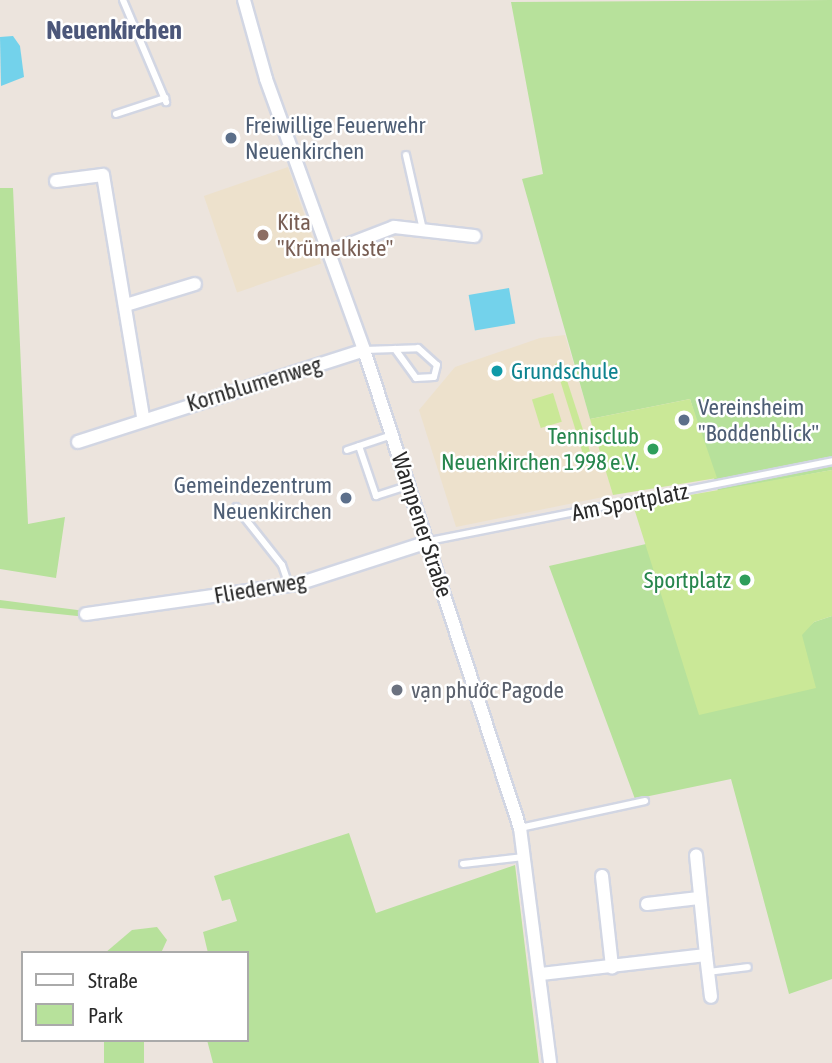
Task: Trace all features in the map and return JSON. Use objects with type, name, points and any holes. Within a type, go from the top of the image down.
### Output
[{"type":"street","name":"Wampener Straße","points":[[244,0],[266,79],[364,350],[520,828],[541,974],[550,1063]]},
{"type":"street","points":[[56,181],[103,175],[144,417]]},
{"type":"street","points":[[330,252],[394,227],[474,236]]},
{"type":"street","points":[[126,304],[195,284]]},
{"type":"street","name":"Kornblumenweg","points":[[78,442],[144,417],[364,350]]},
{"type":"street","name":"Fliederweg","points":[[86,614],[289,586],[428,541]]},
{"type":"street","points":[[696,855],[711,996]]},
{"type":"street","points":[[602,876],[612,967]]},
{"type":"street","points":[[647,904],[699,898]]},
{"type":"street","points":[[541,974],[706,955]]},
{"type":"lane","points":[[116,114],[166,100],[123,0]]},
{"type":"lane","points":[[406,155],[423,230]]},
{"type":"lane","points":[[364,350],[418,348],[432,357],[437,365],[434,377],[416,378],[395,349]]},
{"type":"lane","points":[[347,450],[392,435]]},
{"type":"lane","points":[[359,446],[376,496],[409,485]]},
{"type":"lane","name":"Am Sportplatz","points":[[428,541],[832,461]]},
{"type":"lane","points":[[236,507],[282,565],[289,586]]},
{"type":"lane","points":[[520,828],[645,801]]},
{"type":"lane","points":[[463,864],[524,858]]},
{"type":"lane","points":[[708,972],[748,967]]},
{"type":"shaded area","name":"Kita \"Krümelkiste\"","points":[[288,167],[321,263],[237,292],[204,196]]},
{"type":"shaded area","points":[[565,335],[613,495],[456,527],[419,410],[455,367],[540,338]]},
{"type":"green space","points":[[832,0],[832,470],[718,491],[690,399],[590,419],[522,179],[543,174],[511,2]]},
{"type":"green space","points":[[0,188],[13,188],[28,524],[65,517],[56,578],[0,569]]},
{"type":"green space","points":[[561,362],[595,467],[588,470],[555,364]]},
{"type":"green space","points":[[553,393],[562,422],[541,428],[532,399]]},
{"type":"green space","name":"Tennisclub Neuenkirchen 1998 e.V.","points":[[690,399],[717,478],[613,495],[590,419]]},
{"type":"green space","name":"Sportplatz","points":[[832,470],[832,616],[814,622],[802,635],[816,688],[699,715],[633,505]]},
{"type":"green space","points":[[646,544],[700,714],[814,622],[832,616],[832,979],[789,994],[731,779],[635,799],[549,566]]},
{"type":"green space","points":[[0,600],[85,611],[87,617],[0,608]]},
{"type":"green space","points":[[349,833],[376,913],[515,865],[539,1063],[213,1063],[208,1042],[248,1042],[248,951],[208,951],[203,932],[237,921],[230,899],[222,901],[214,876]]},
{"type":"green space","points":[[157,927],[167,940],[162,951],[107,951],[132,930]]},
{"type":"green space","points":[[104,1042],[144,1042],[144,1063],[104,1063]]},
{"type":"water","points":[[13,36],[20,46],[24,77],[1,86],[0,37]]},
{"type":"water","points":[[509,288],[515,323],[475,331],[469,295]]},
{"type":"place","name":"Freiwillige Feuerwehr Neuenkirchen","points":[[231,138]]},
{"type":"place","name":"Kita \"Krümelkiste\"","points":[[263,235]]},
{"type":"place","name":"Grundschule","points":[[497,371]]},
{"type":"place","name":"Vereinsheim \"Boddenblick\"","points":[[684,420]]},
{"type":"place","name":"Tennisclub Neuenkirchen 1998 e.V.","points":[[653,449]]},
{"type":"place","name":"Gemeindezentrum Neuenkirchen","points":[[346,498]]},
{"type":"place","name":"Sportplatz","points":[[745,580]]},
{"type":"place","name":"vạn phước Pagode","points":[[397,690]]},
{"type":"district","name":"Neuenkirchen","points":[[114,31]]}]
